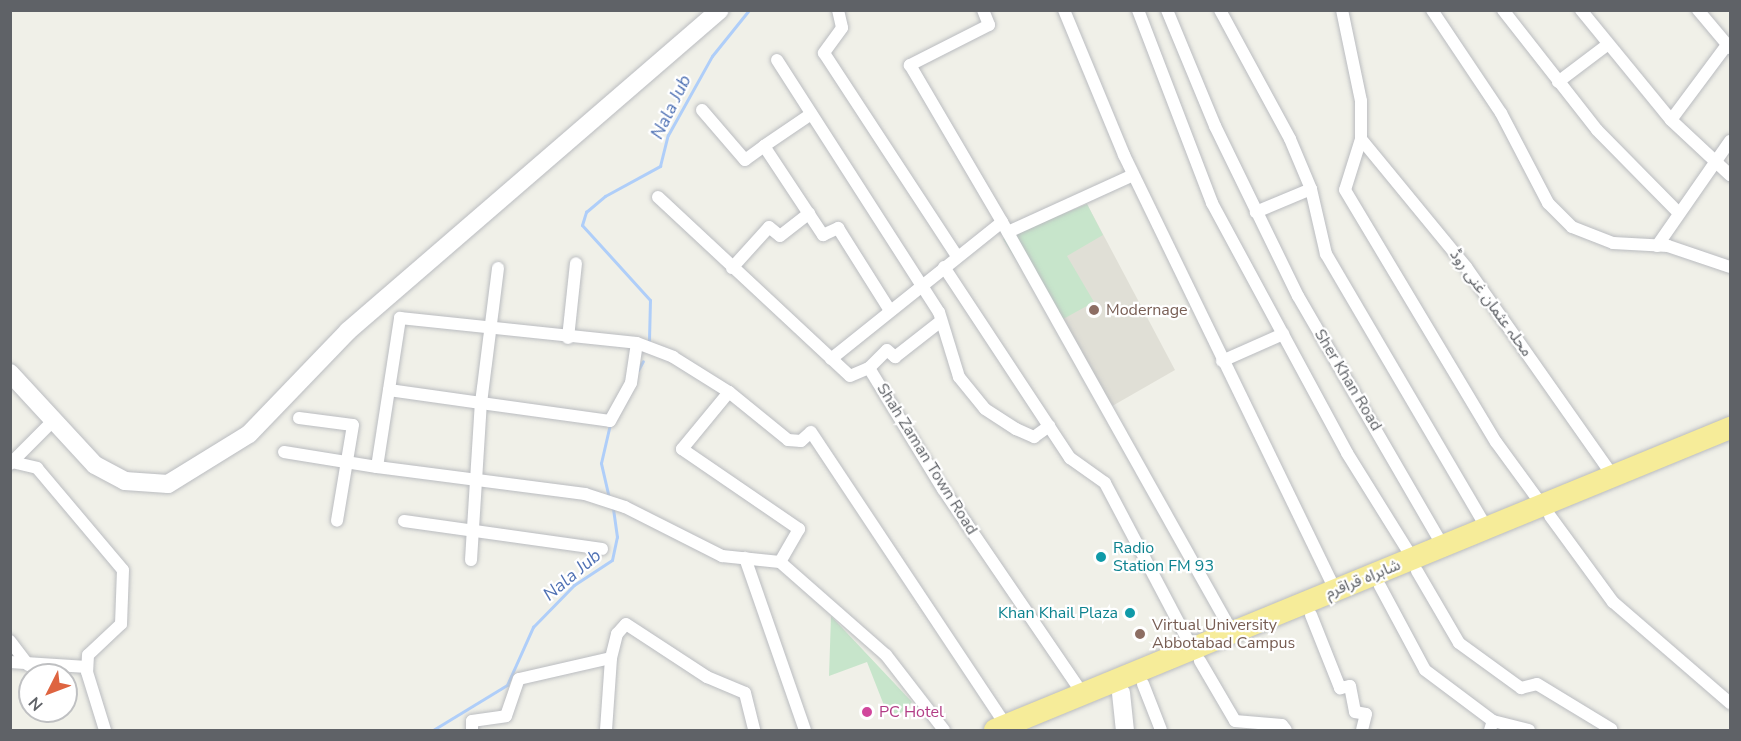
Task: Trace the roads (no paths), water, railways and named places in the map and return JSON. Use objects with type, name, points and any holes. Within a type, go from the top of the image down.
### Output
[{"type":"highway","name":"شاہراہ قراقرم","points":[[1010,729],[1083,694],[1311,615],[1380,586],[1443,546],[1486,528],[1546,511],[1612,475],[1731,428]]},
{"type":"highway","name":"شاہراہ قراقرم","points":[[1010,729],[1143,684],[1206,652],[1233,634],[1335,590],[1415,565],[1546,511],[1731,442]]},
{"type":"street","points":[[10,373],[95,465],[125,481],[168,484],[199,468],[249,434],[348,331],[720,10]]},
{"type":"street","points":[[838,10],[840,35],[824,53],[957,256]]},
{"type":"street","points":[[983,10],[989,25],[910,65],[1005,227],[1233,634]]},
{"type":"street","points":[[1064,10],[1133,175],[1335,590]]},
{"type":"street","points":[[1138,10],[1212,203],[1347,453],[1459,643],[1521,688],[1537,684],[1611,729]]},
{"type":"street","name":"Sher Khan Road","points":[[1167,10],[1256,212],[1342,375],[1443,546]]},
{"type":"street","points":[[1220,10],[1290,140],[1311,189],[1326,254],[1486,528]]},
{"type":"street","points":[[1342,10],[1361,101],[1361,139],[1345,190],[1497,442],[1613,602],[1731,703]]},
{"type":"street","points":[[1432,10],[1501,113],[1558,214],[1585,234],[1657,246],[1731,267]]},
{"type":"street","points":[[1503,10],[1597,130],[1677,211]]},
{"type":"street","points":[[1581,10],[1607,45],[1671,120],[1715,163],[1731,175]]},
{"type":"street","points":[[1671,120],[1729,46],[1698,10]]},
{"type":"street","points":[[1558,82],[1607,45]]},
{"type":"street","points":[[777,60],[941,321],[959,376],[985,410],[1034,437],[1049,426]]},
{"type":"street","points":[[702,110],[745,160],[811,114]]},
{"type":"street","name":"محلہ عثمان غنی روڈ","points":[[1361,139],[1466,267],[1612,475]]},
{"type":"street","points":[[1657,246],[1677,211],[1731,141]]},
{"type":"street","points":[[764,146],[823,235],[838,228],[889,309]]},
{"type":"street","points":[[831,359],[889,309],[957,256],[1005,227],[1133,175]]},
{"type":"street","points":[[1256,212],[1311,189]]},
{"type":"street","name":"Shah Zaman Town Road","points":[[658,197],[850,376],[869,368],[943,489],[1083,694]]},
{"type":"street","points":[[732,268],[769,227],[780,236],[809,213]]},
{"type":"street","points":[[568,338],[576,262]]},
{"type":"street","points":[[944,267],[1070,458],[1105,483],[1206,652],[1235,721],[1282,725],[1286,730]]},
{"type":"street","points":[[471,560],[473,480],[498,268]]},
{"type":"street","points":[[377,467],[400,318],[568,338],[637,343],[673,357],[729,392],[788,440],[801,441],[811,432],[1010,729]]},
{"type":"street","points":[[869,368],[887,350],[895,357],[941,321]]},
{"type":"street","points":[[1222,361],[1283,334]]},
{"type":"street","points":[[389,390],[610,421],[631,383],[637,343]]},
{"type":"street","points":[[729,392],[682,449],[799,529],[780,562]]},
{"type":"street","points":[[299,418],[353,425],[337,522]]},
{"type":"street","points":[[11,463],[53,421]]},
{"type":"street","points":[[284,452],[603,500],[620,506],[722,556],[780,562],[886,655],[944,730]]},
{"type":"street","points":[[11,463],[37,468],[123,570],[121,624],[88,655],[87,667],[105,730]]},
{"type":"street","points":[[404,521],[472,533],[602,549]]},
{"type":"street","points":[[745,558],[805,730]]},
{"type":"street","points":[[1380,586],[1425,670],[1492,726],[1529,730]]},
{"type":"street","points":[[1311,615],[1340,688],[1350,686],[1354,711],[1366,714],[1362,730]]},
{"type":"street","points":[[606,730],[611,658],[617,634],[626,624],[707,677],[745,693],[754,730]]},
{"type":"street","points":[[10,641],[26,663]]},
{"type":"street","points":[[472,730],[472,722],[506,716],[519,679],[611,658]]},
{"type":"street","points":[[78,667],[87,667]]},
{"type":"street","points":[[1143,684],[1161,730]]},
{"type":"street","points":[[1121,693],[1125,730]]},
{"type":"waterway","name":"Nala Jub","points":[[649,340],[650,300],[582,225],[586,212],[605,196],[660,166],[668,135],[712,56],[749,10]]},
{"type":"waterway","name":"Nala Jub","points":[[638,370],[643,361]]},
{"type":"waterway","name":"Nala Jub","points":[[609,498],[601,463],[610,424]]},
{"type":"waterway","name":"Nala Jub","points":[[433,730],[507,685],[533,627],[574,585],[612,560],[617,537],[613,507]]},
{"type":"place","name":"Modernage","points":[[1094,310]]},
{"type":"place","name":"Radio Station FM 93","points":[[1101,557]]},
{"type":"place","name":"Khan Khail Plaza","points":[[1130,613]]},
{"type":"place","name":"Virtual University Abbotabad Campus","points":[[1140,634]]},
{"type":"place","name":"PC Hotel","points":[[867,712]]}]
